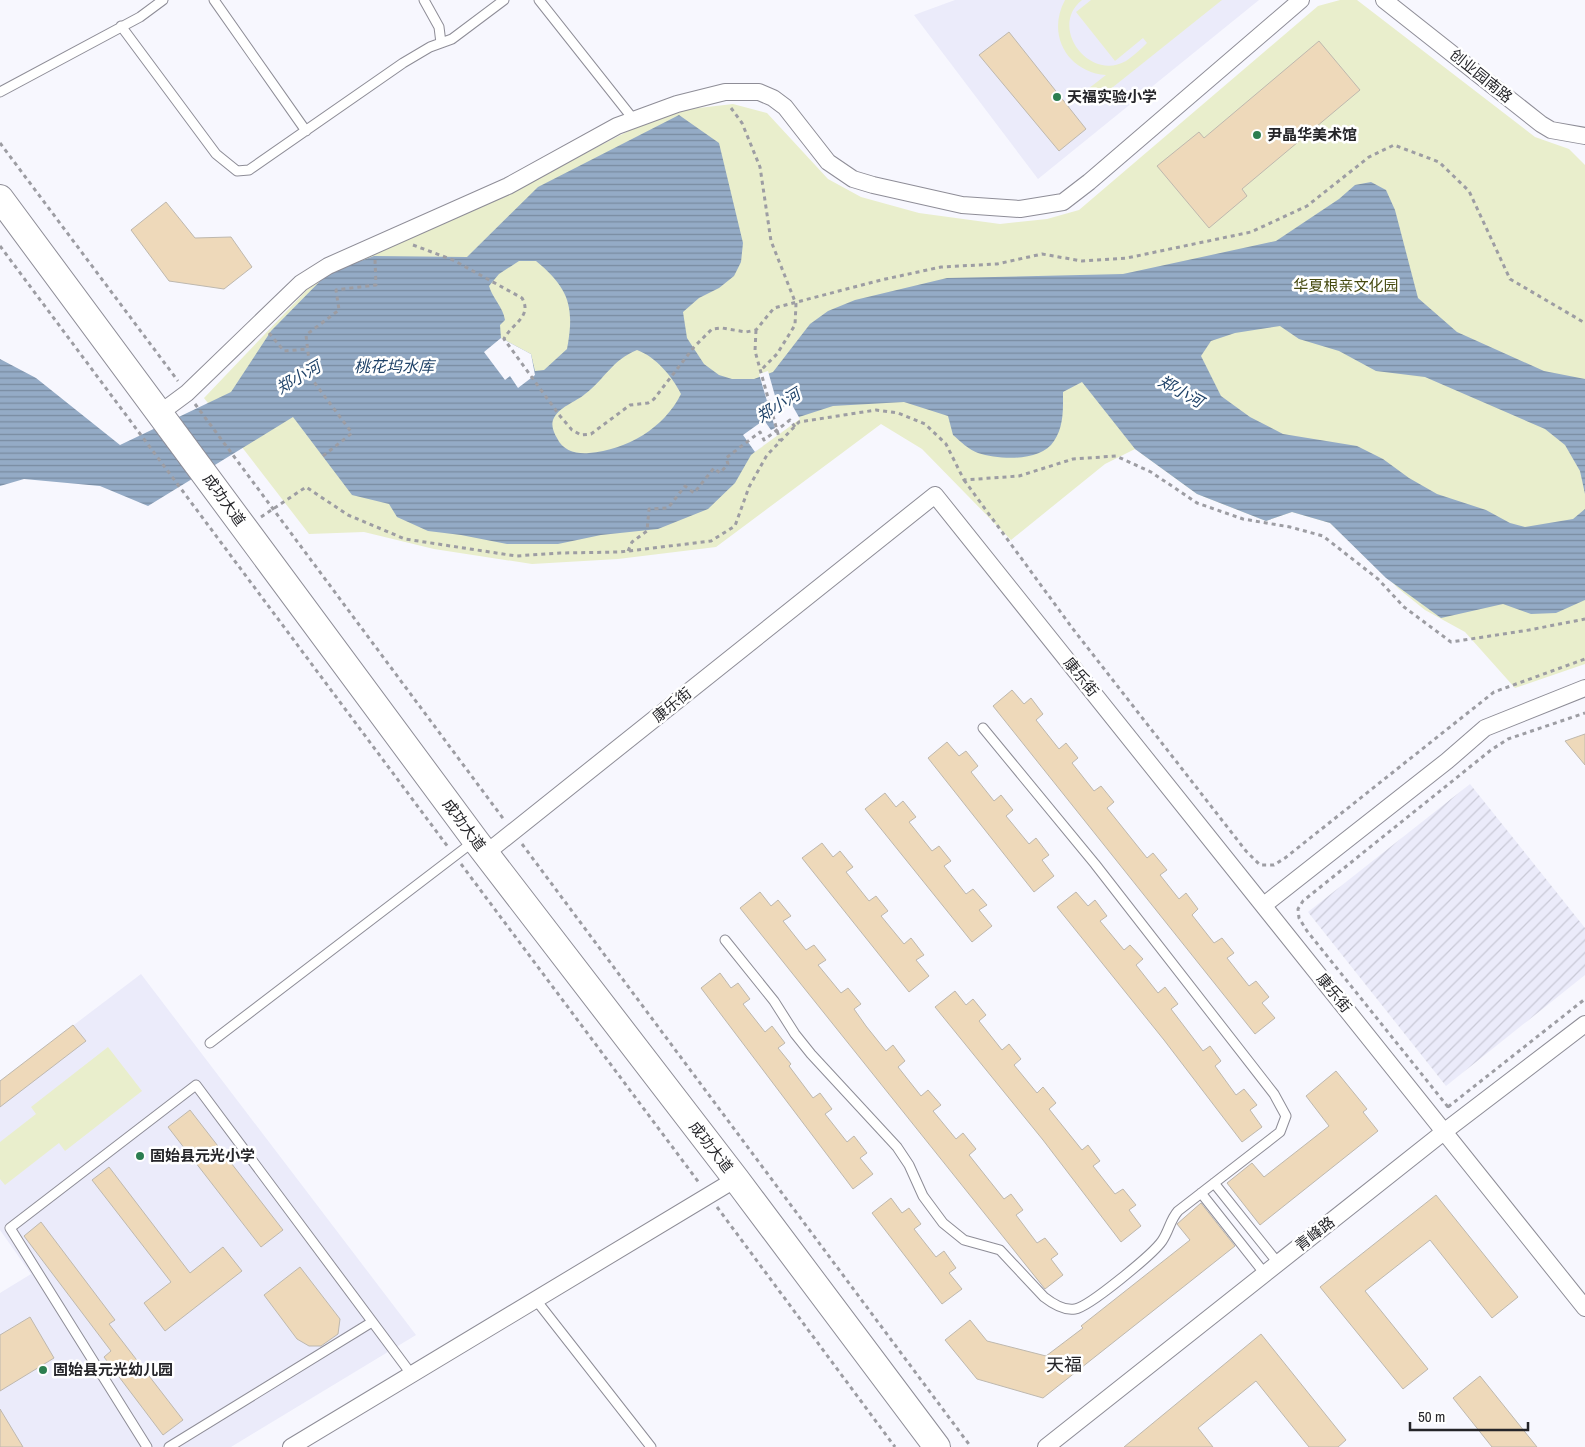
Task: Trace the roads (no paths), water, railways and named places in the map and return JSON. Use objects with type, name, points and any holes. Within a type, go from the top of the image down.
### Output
[{"type":"main road","name":"成功大道","points":[[0,198],[481,847],[736,1179],[937,1447]]},
{"type":"street","points":[[162,416],[189,396],[301,283],[328,266],[508,186],[617,126],[677,104],[719,94],[759,92],[773,98],[790,113],[828,162],[853,179],[962,205],[1020,209],[1052,205],[1063,202],[1089,182],[1300,0]]},
{"type":"street","name":"创业园南路","points":[[1384,0],[1541,124],[1551,130],[1574,136],[1585,136]]},
{"type":"street","name":"康乐街","points":[[481,847],[513,832],[935,495],[1585,1308]]},
{"type":"street","points":[[1264,905],[1447,761],[1485,728],[1585,688]]},
{"type":"street","name":"青峰路","points":[[1046,1447],[1445,1131],[1585,1024]]},
{"type":"street","points":[[292,1447],[736,1179]]},
{"type":"lane","points":[[0,92],[121,26],[163,0]]},
{"type":"lane","points":[[214,0],[306,130]]},
{"type":"lane","points":[[424,0],[439,27],[441,43]]},
{"type":"lane","points":[[121,26],[216,154],[237,171],[249,170],[430,46],[452,39],[504,0]]},
{"type":"lane","points":[[539,0],[634,120]]},
{"type":"lane","points":[[725,940],[774,1001],[806,1047],[838,1085],[897,1147],[909,1165],[924,1196],[943,1223],[964,1240],[1000,1250],[1038,1292],[1052,1304],[1073,1310],[1086,1305],[1151,1253],[1162,1241],[1173,1216],[1280,1132],[1286,1116],[1283,1107],[1095,864],[984,728]]},
{"type":"lane","points":[[210,1043],[455,857],[481,847]]},
{"type":"lane","points":[[147,1447],[10,1228],[196,1085],[412,1375]]},
{"type":"lane","points":[[1214,1183],[1278,1263]]},
{"type":"lane","points":[[1201,1193],[1265,1274]]},
{"type":"lane","points":[[536,1300],[652,1447]]},
{"type":"lane","points":[[169,1447],[372,1322]]},
{"type":"water","points":[[679,115],[719,143],[743,243],[741,262],[734,276],[719,288],[699,298],[683,312],[687,338],[704,364],[719,375],[732,379],[754,379],[773,372],[810,324],[828,311],[855,300],[947,278],[1123,274],[1276,241],[1339,199],[1355,185],[1371,182],[1386,190],[1395,210],[1418,298],[1457,332],[1544,371],[1585,379],[1585,494],[1580,471],[1565,445],[1545,429],[1425,377],[1376,371],[1339,351],[1299,339],[1280,326],[1235,333],[1211,341],[1201,356],[1221,396],[1250,417],[1283,434],[1357,446],[1383,459],[1409,478],[1437,494],[1486,510],[1510,523],[1525,527],[1573,519],[1585,509],[1585,600],[1556,613],[1531,614],[1503,604],[1441,618],[1386,578],[1330,523],[1292,512],[1266,521],[1197,494],[1135,449],[1082,382],[1063,392],[1063,411],[1060,429],[1054,441],[1040,453],[1019,458],[1008,458],[975,452],[953,435],[948,416],[904,402],[833,406],[799,417],[751,455],[735,483],[708,509],[658,529],[601,535],[558,544],[507,544],[428,531],[397,517],[389,504],[352,495],[293,417],[148,506],[100,486],[24,479],[0,486],[0,359],[36,378],[120,445],[231,392],[271,331],[328,273],[374,256],[467,257],[538,187]],"holes":[[[519,261],[536,261],[556,280],[567,299],[570,321],[567,349],[544,370],[535,371],[531,354],[501,338],[500,325],[505,320],[489,286],[499,274]],[[637,350],[657,362],[673,381],[681,394],[674,406],[654,427],[630,442],[603,451],[589,453],[566,449],[553,429],[552,422],[555,415],[592,388],[621,359]]]},
{"type":"place","name":"天福实验小学","points":[[1057,97]]},
{"type":"place","name":"尹晶华美术馆","points":[[1257,135]]},
{"type":"place","name":"固始县元光小学","points":[[140,1156]]},
{"type":"place","name":"固始县元光幼儿园","points":[[43,1370]]},
{"type":"district","name":"天福","points":[[1064,1365]]},
{"type":"park label","name":"华夏根亲文化园","points":[[1346,286]]},
{"type":"water label","name":"桃花坞水库","points":[[394,366]]},
{"type":"water label","name":"郑小河","points":[[298,377]]},
{"type":"water label","name":"郑小河","points":[[1181,391]]},
{"type":"water label","name":"郑小河","points":[[778,405]]}]
